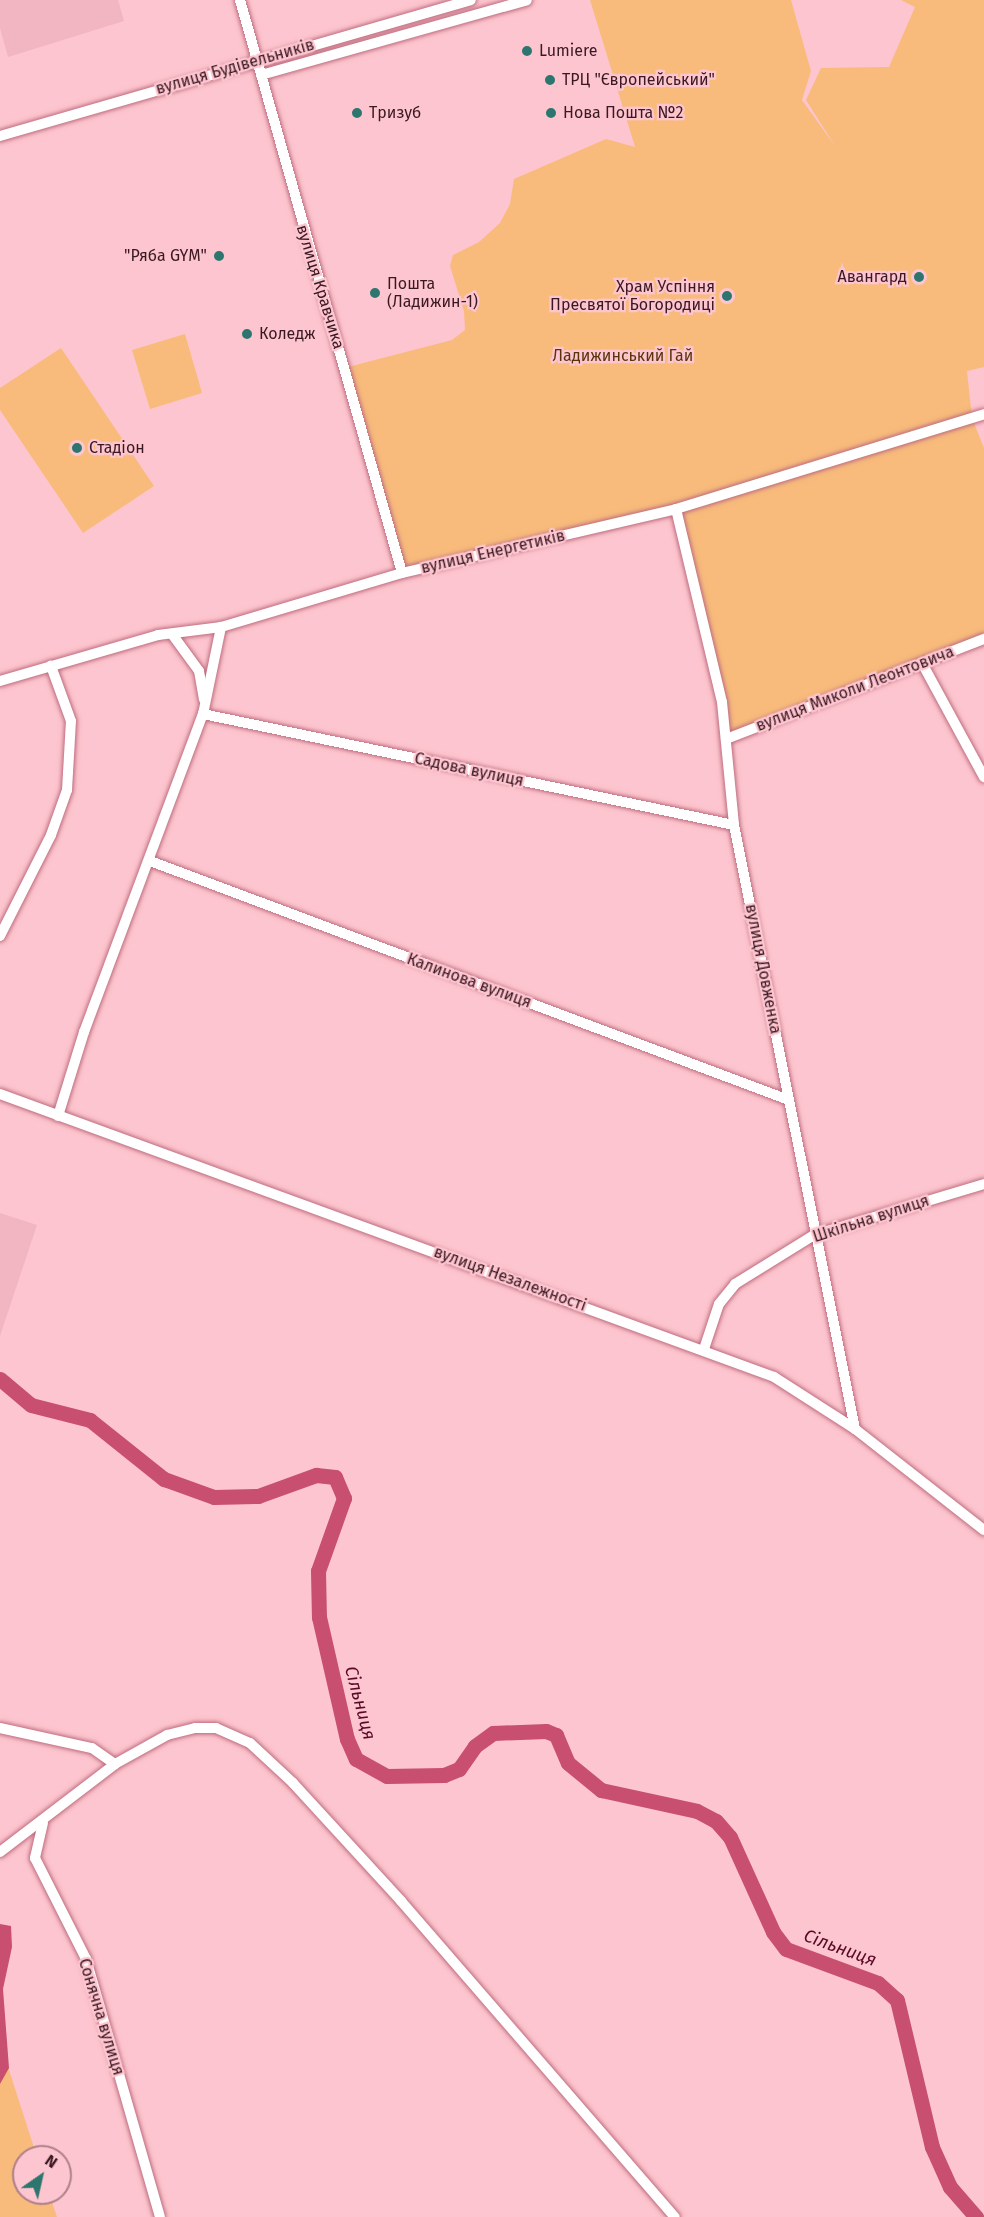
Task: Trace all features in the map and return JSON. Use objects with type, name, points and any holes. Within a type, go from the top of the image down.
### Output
[{"type":"street","name":"вулиця Кравчика","points":[[240,0],[402,573]]},
{"type":"street","name":"вулиця Будівельників","points":[[0,136],[258,59],[470,0]]},
{"type":"street","points":[[470,0],[473,15]]},
{"type":"street","points":[[261,75],[527,0]]},
{"type":"street","name":"вулиця Енергетиків","points":[[0,681],[172,634],[221,627],[402,573],[675,509],[984,414]]},
{"type":"street","name":"вулиця Довженка","points":[[675,509],[722,702],[734,825],[814,1235],[855,1429]]},
{"type":"street","points":[[58,1116],[84,1032],[150,861],[204,709],[221,627]]},
{"type":"street","points":[[172,634],[199,671],[204,709]]},
{"type":"street","name":"вулиця Миколи Леонтовича","points":[[726,739],[984,639]]},
{"type":"street","points":[[922,663],[984,777]]},
{"type":"street","points":[[0,936],[51,835],[67,790],[71,721],[51,666]]},
{"type":"street","name":"Садова вулиця","points":[[204,709],[734,825]]},
{"type":"street","name":"Калинова вулиця","points":[[150,861],[789,1100]]},
{"type":"street","name":"вулиця Незалежності","points":[[0,1094],[704,1349],[774,1377],[855,1429],[984,1530]]},
{"type":"street","name":"Шкільна вулиця","points":[[704,1349],[718,1304],[735,1284],[814,1235],[984,1184]]},
{"type":"street","points":[[0,1728],[92,1748],[115,1764]]},
{"type":"street","points":[[0,1852],[43,1823],[115,1764],[167,1735],[195,1728],[216,1728],[250,1743],[293,1782],[401,1901],[675,2217]]},
{"type":"street","name":"Сонячна вулиця","points":[[43,1823],[34,1858],[86,1959],[160,2217]]},
{"type":"shaded area","points":[[0,0],[118,0],[124,21],[8,57],[0,28]]},
{"type":"shaded area","points":[[0,1213],[37,1225],[0,1336]]},
{"type":"shaded area","points":[[0,1924],[11,1926],[12,1947],[3,1989],[9,2068],[0,2084]]},
{"type":"green space","name":"Ладижинський Гай","points":[[590,0],[791,0],[811,71],[802,100],[835,146],[806,100],[821,68],[889,67],[915,7],[901,0],[984,0],[984,367],[967,371],[972,418],[984,448],[984,639],[726,739],[675,509],[402,573],[344,368],[452,340],[465,330],[464,311],[450,266],[453,255],[479,242],[500,223],[510,204],[514,179],[606,139],[635,147]]},
{"type":"green space","points":[[185,334],[202,393],[150,409],[132,350]]},
{"type":"green space","name":"Стадіон","points":[[61,348],[154,486],[83,533],[0,410],[0,388]]},
{"type":"green space","points":[[0,2042],[33,2145],[12,2145],[12,2205],[53,2205],[57,2217],[0,2217]]},
{"type":"waterway","name":"Сільниця","points":[[0,1379],[31,1405],[90,1420],[164,1479],[214,1497],[258,1496],[316,1475],[335,1477],[344,1498],[318,1571],[319,1617],[347,1739],[356,1759],[387,1776],[444,1775],[459,1769],[475,1746],[493,1733],[546,1731],[556,1735],[568,1763],[601,1790],[697,1811],[716,1821],[730,1837],[773,1932],[786,1949],[878,1983],[897,2000],[932,2147],[950,2187],[976,2217]]},
{"type":"place","name":"Lumiere","points":[[527,51]]},
{"type":"place","name":"ТРЦ \"Європейський\"","points":[[550,80]]},
{"type":"place","name":"Тризуб","points":[[357,113]]},
{"type":"place","name":"Нова Пошта №2","points":[[551,113]]},
{"type":"place","name":"\"Ряба GYM\"","points":[[219,256]]},
{"type":"place","name":"Авангард","points":[[919,277]]},
{"type":"place","name":"Пошта (Ладижин-1)","points":[[375,293]]},
{"type":"place","name":"Храм Успіння Пресвятої Богородиці","points":[[727,296]]},
{"type":"place","name":"Коледж","points":[[247,334]]},
{"type":"place","name":"Стадіон","points":[[77,448]]}]
